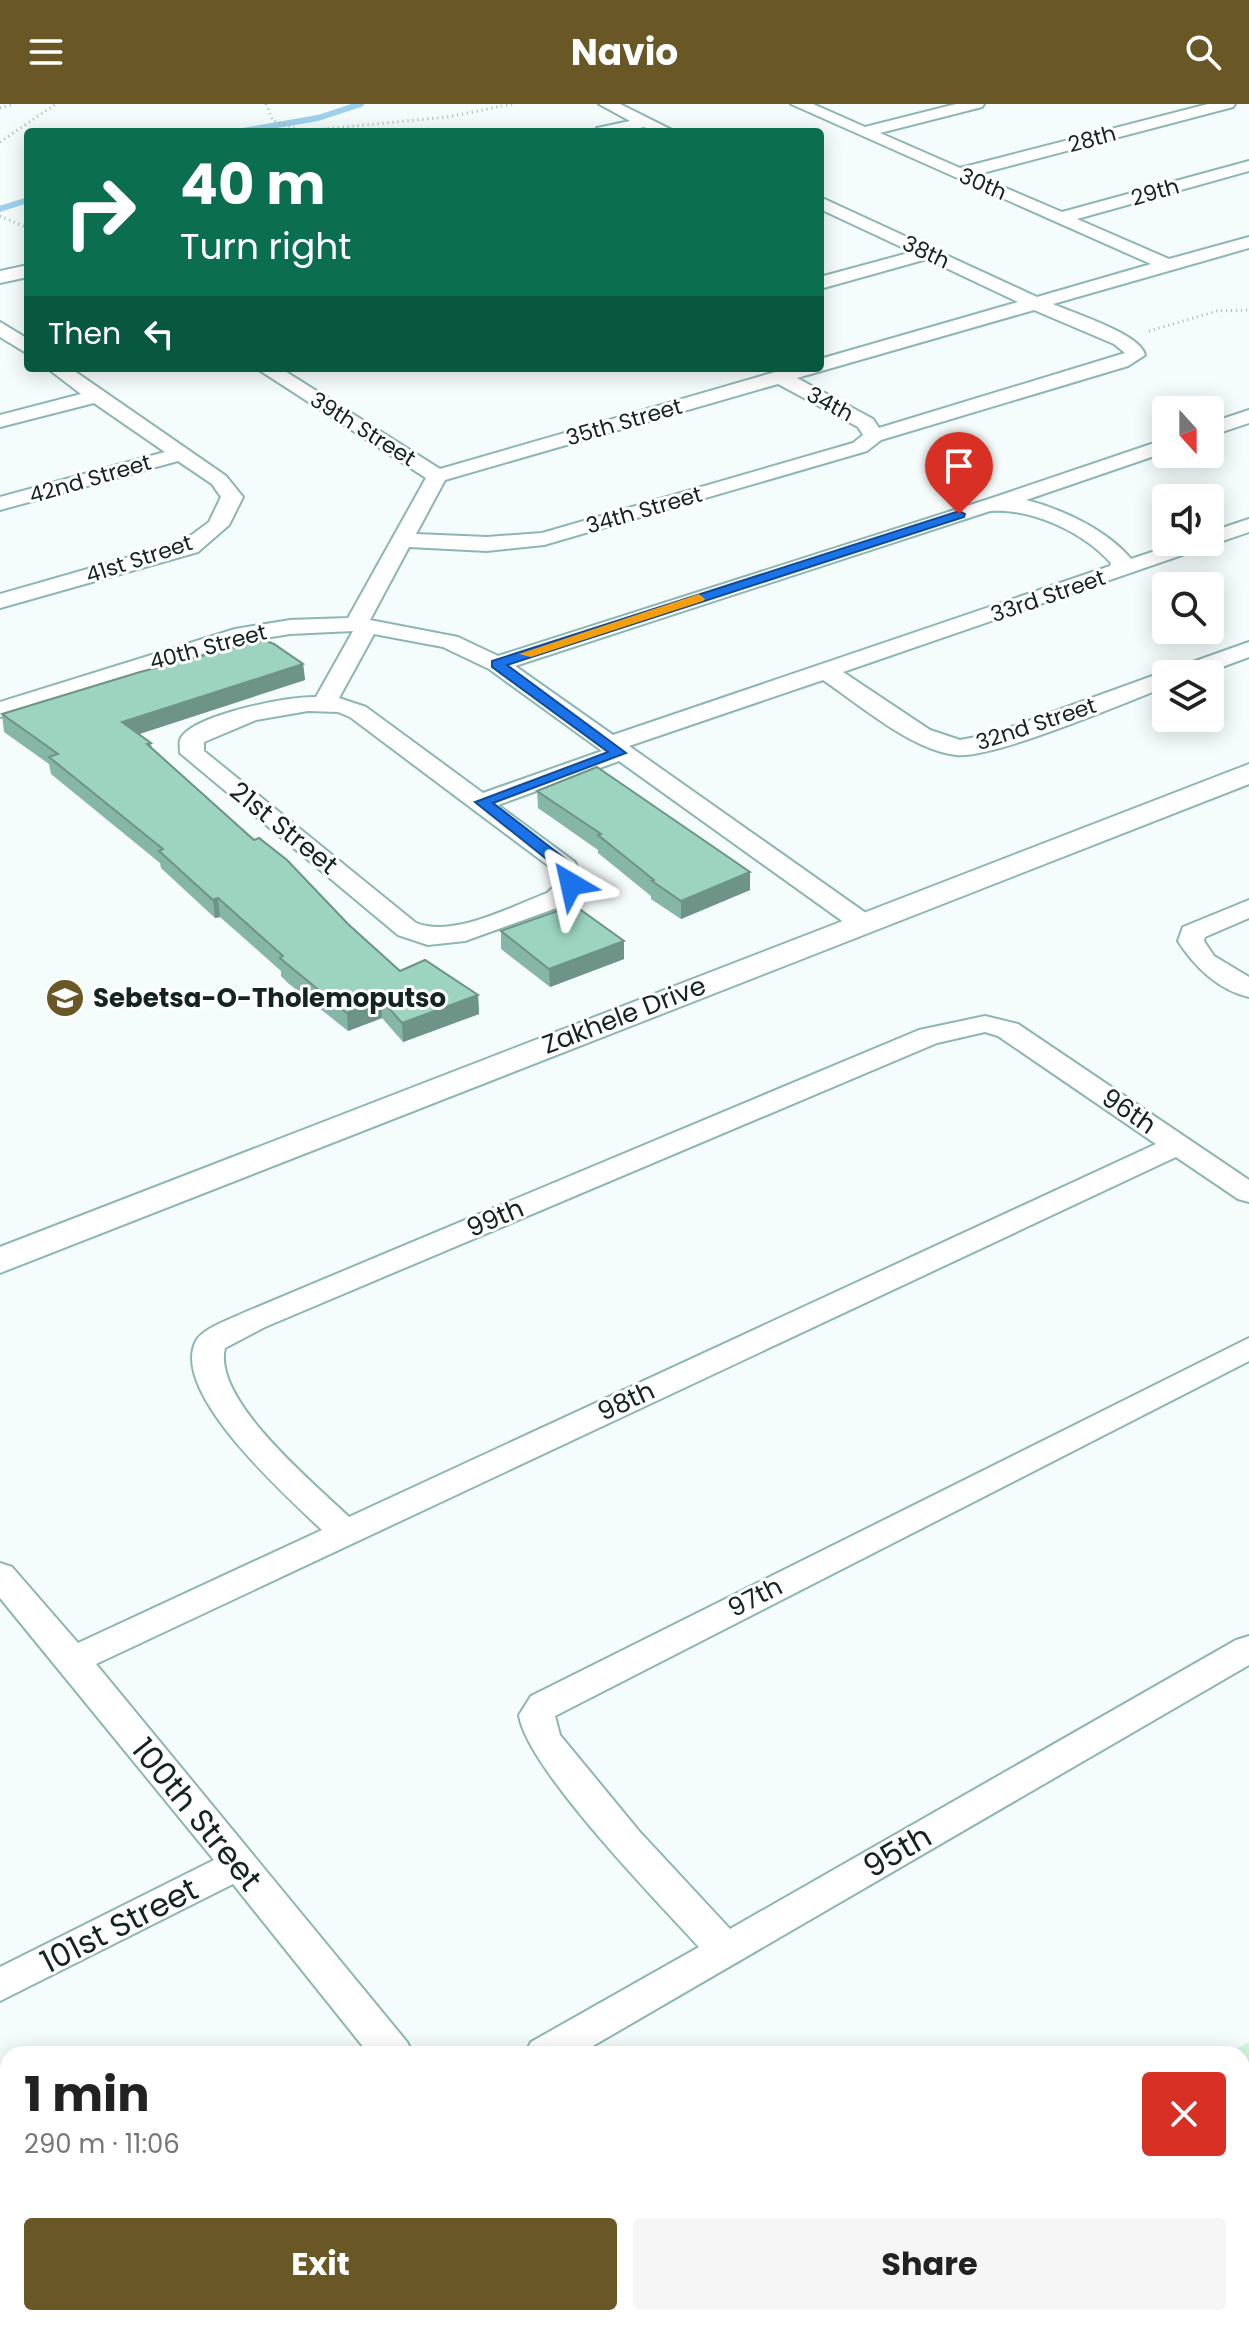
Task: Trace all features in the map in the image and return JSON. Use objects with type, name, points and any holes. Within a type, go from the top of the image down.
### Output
[{"type":"street","points":[[607,104],[659,128]]},
{"type":"street","name":"30th","points":[[799,104],[1167,265]]},
{"type":"street","points":[[864,132],[976,104]]},
{"type":"street","name":"28th","points":[[958,174],[1227,104]]},
{"type":"street","points":[[620,128],[645,122]]},
{"type":"street","name":"29th","points":[[1061,218],[1249,166]]},
{"type":"street","name":"38th","points":[[824,206],[1121,340]]},
{"type":"street","points":[[824,364],[1249,242]]},
{"type":"street","points":[[824,282],[929,253]]},
{"type":"street","points":[[0,277],[24,272]]},
{"type":"street","name":"34th Street","points":[[405,540],[487,544],[544,539],[860,447],[874,436],[1135,355],[1134,349],[1121,340]]},
{"type":"street","name":"41st Street","points":[[0,601],[190,547],[213,531],[229,511],[232,497],[219,480],[63,372]]},
{"type":"street","name":"39th Street","points":[[272,372],[437,476],[324,704]]},
{"type":"street","name":"35th Street","points":[[437,476],[797,372]]},
{"type":"street","name":"34th","points":[[780,377],[866,423],[874,436]]},
{"type":"street","points":[[0,421],[97,396]]},
{"type":"street","points":[[1224,425],[1249,416]]},
{"type":"street","points":[[988,505],[1152,450]]},
{"type":"street","name":"42nd Street","points":[[0,504],[180,454]]},
{"type":"street","name":"33rd Street","points":[[482,802],[614,749],[827,672],[1119,572],[1122,563],[1110,549],[1040,511],[1007,504],[988,505],[497,664]]},
{"type":"street","points":[[1224,534],[1249,525]]},
{"type":"street","points":[[1119,572],[1164,556]]},
{"type":"street","name":"40th Street","points":[[0,710],[235,636],[290,627],[361,625],[450,642],[497,664],[861,922]]},
{"type":"street","points":[[1219,660],[1249,649]]},
{"type":"street","name":"32nd Street","points":[[827,672],[921,735],[958,748],[998,740],[1152,684]]},
{"type":"street","name":"21st Street","points":[[342,705],[358,712],[482,802],[566,867],[571,884],[556,899],[456,935],[428,937],[407,929],[192,753],[192,739],[278,707],[342,705]]},
{"type":"street","name":"Zakhele Drive","points":[[0,1261],[861,922],[1249,773]]},
{"type":"street","points":[[1249,908],[1204,926],[1192,933],[1191,941],[1204,961],[1249,989]]},
{"type":"street","name":"99th","points":[[344,1532],[266,1454],[222,1401],[207,1368],[211,1342],[254,1320],[911,1044],[969,1026],[985,1024],[1008,1030]]},
{"type":"street","name":"96th","points":[[1008,1030],[1249,1193]]},
{"type":"street","name":"98th","points":[[73,1660],[1179,1144]]},
{"type":"street","name":"97th","points":[[725,1950],[626,1841],[546,1743],[537,1715],[544,1705],[1249,1348]]},
{"type":"street","name":"100th Street","points":[[0,1575],[73,1660],[386,2046]]},
{"type":"street","name":"95th","points":[[559,2046],[1249,1649]]},
{"type":"street","name":"101st Street","points":[[0,1985],[238,1865]]},
{"type":"path","points":[[0,108],[14,104]]},
{"type":"path","points":[[0,142],[56,104]]},
{"type":"path","points":[[266,104],[273,121],[296,128]]},
{"type":"path","points":[[310,128],[447,117],[513,104]]},
{"type":"path","points":[[0,216],[24,226]]},
{"type":"path","points":[[1121,340],[1217,311],[1249,310]]},
{"type":"building","points":[[264,640],[303,664],[122,722],[151,743],[147,744],[254,840],[259,838],[287,860],[348,924],[400,971],[425,960],[478,995],[402,1023],[381,999],[347,1013],[280,958],[283,956],[218,898],[213,900],[159,851],[163,849],[49,757],[58,754],[2,714],[140,672]]},
{"type":"building","points":[[597,767],[750,872],[681,901],[652,881],[598,835],[601,834],[537,791]]},
{"type":"building","points":[[574,905],[624,941],[549,969],[501,931]]},
{"type":"waterway","points":[[260,128],[318,118],[361,104]]},
{"type":"waterway","points":[[0,209],[24,201]]},
{"type":"slow traffic","points":[[526,654],[699,599]]},
{"type":"place","name":"Sebetsa-O-Tholemoputso","points":[[65,998]]},
{"type":"route","points":[[571,884],[566,867],[482,802],[619,753],[497,664],[959,514]]}]
